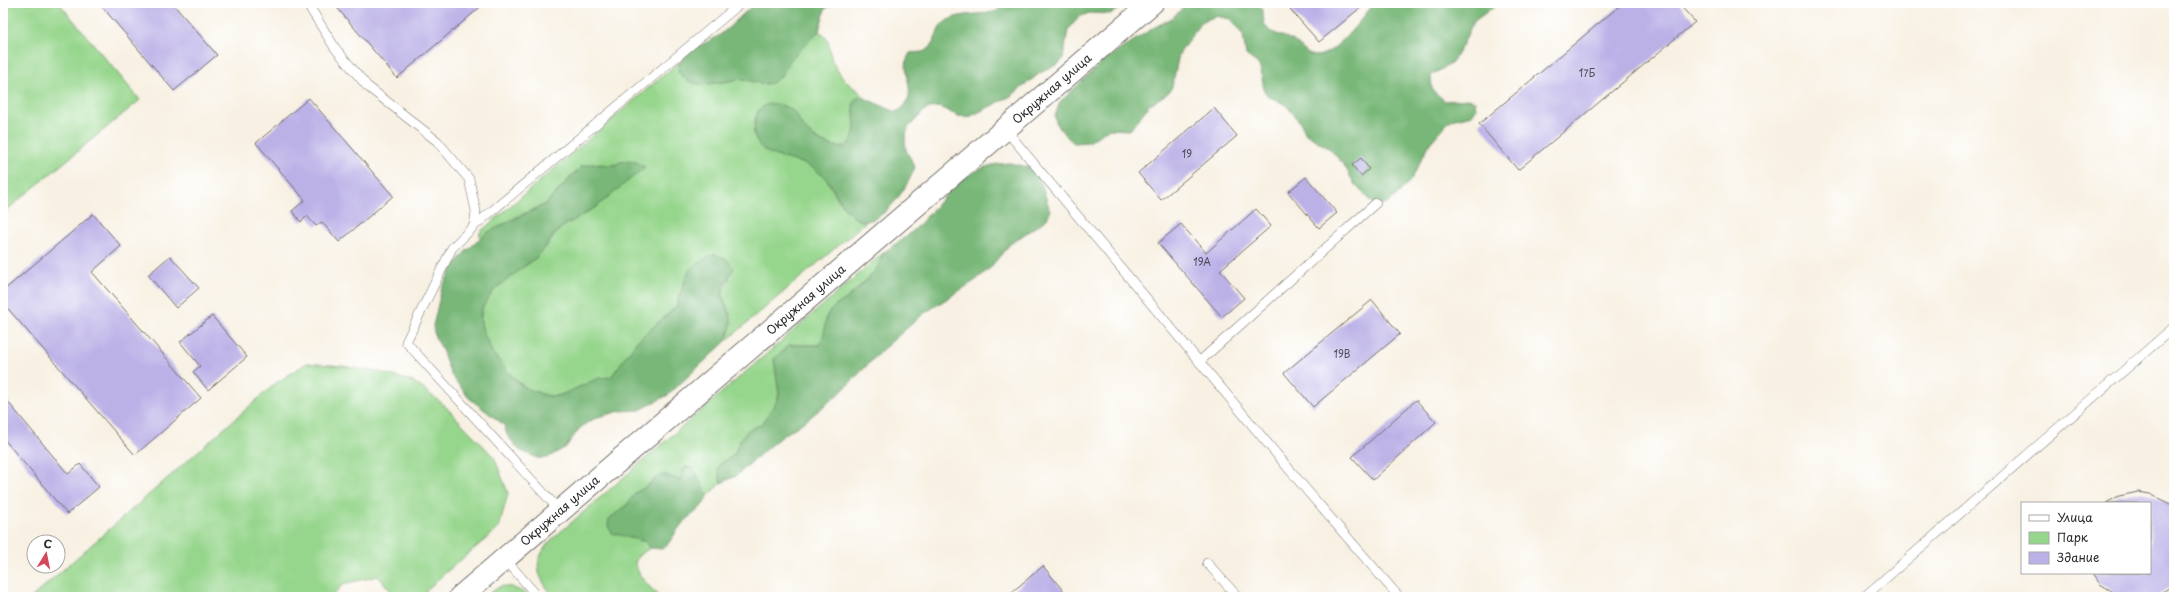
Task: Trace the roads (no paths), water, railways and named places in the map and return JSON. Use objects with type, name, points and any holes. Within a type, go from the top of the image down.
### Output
[{"type":"main road","name":"Окружная улица","points":[[460,597],[1152,3]]},
{"type":"lane","points":[[307,3],[335,48],[368,86],[437,141],[469,180],[474,196],[476,211],[474,226]]},
{"type":"lane","points":[[560,511],[406,342],[452,248],[474,226],[741,3]]},
{"type":"lane","points":[[1006,128],[1199,362],[1399,597]]},
{"type":"lane","points":[[1199,362],[1376,203]]},
{"type":"lane","points":[[1864,597],[2174,327]]},
{"type":"lane","points":[[505,558],[538,597]]},
{"type":"lane","points":[[1207,563],[1238,597]]}]
